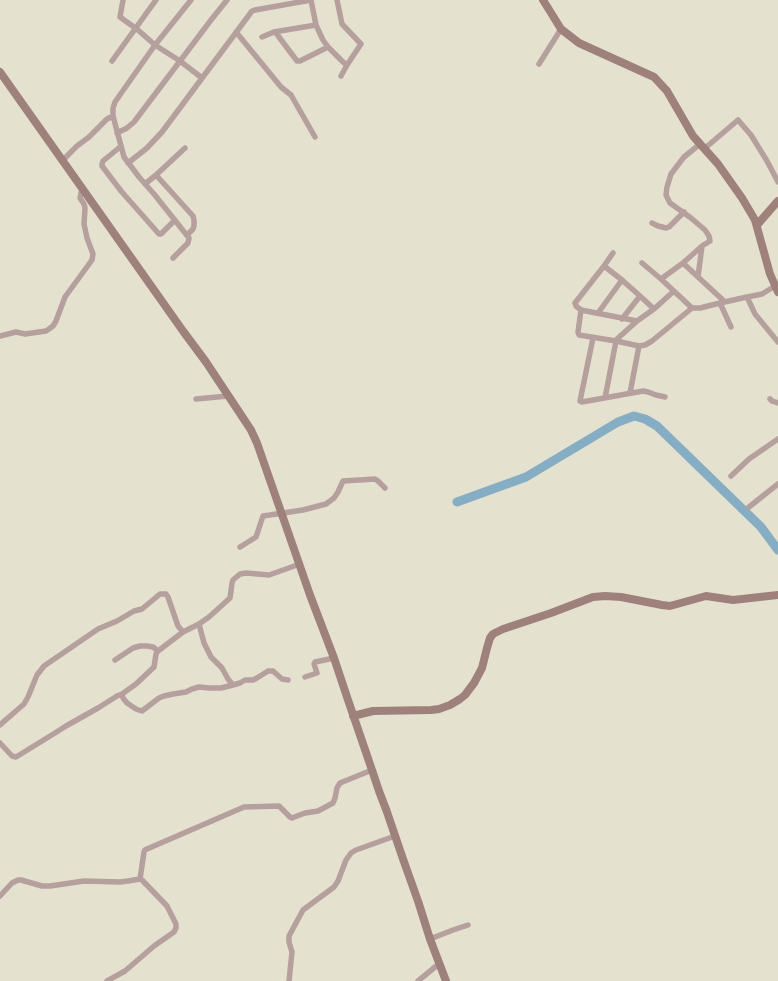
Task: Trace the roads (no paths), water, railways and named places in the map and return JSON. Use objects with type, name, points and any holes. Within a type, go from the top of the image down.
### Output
[{"type":"street","points":[[123,0],[119,16],[155,45],[180,61],[202,78]]},
{"type":"street","points":[[112,61],[156,0]]},
{"type":"street","points":[[173,258],[188,243],[188,234],[174,220],[124,157],[120,147],[113,116],[113,108],[115,102],[155,45],[191,0]]},
{"type":"street","points":[[117,133],[127,128],[134,122],[211,20],[228,0]]},
{"type":"street","points":[[128,163],[147,148],[162,132],[236,32],[255,10],[311,0],[316,25],[322,40],[347,65]]},
{"type":"street","points":[[337,0],[342,24],[360,43],[341,76]]},
{"type":"street","points":[[543,0],[561,29],[578,42],[654,77],[667,91],[693,136],[718,164],[752,214],[757,225],[763,251],[776,289],[762,294],[723,303],[700,308],[692,308],[652,341],[645,345],[639,346],[579,335],[581,310]]},
{"type":"street","points":[[262,37],[274,32],[316,25]]},
{"type":"street","points":[[539,64],[561,29]]},
{"type":"street","points":[[236,32],[281,87],[291,95],[315,137]]},
{"type":"street","points":[[274,32],[297,61],[328,47]]},
{"type":"street","points":[[0,72],[183,332],[206,362],[251,430],[334,658],[430,939],[446,981]]},
{"type":"street","points":[[62,161],[77,146],[113,116]]},
{"type":"street","points":[[661,279],[710,241],[705,230],[684,212],[670,203],[666,196],[671,174],[684,157],[738,120],[751,135],[778,182]]},
{"type":"street","points":[[120,147],[103,161],[102,166],[121,191],[159,234],[161,234],[174,220]]},
{"type":"street","points":[[145,184],[185,148]]},
{"type":"street","points":[[156,175],[193,216],[195,225],[188,234]]},
{"type":"street","points":[[0,336],[16,332],[24,334],[46,331],[49,329],[56,321],[65,297],[92,260],[93,254],[84,224],[85,208],[80,198],[83,189]]},
{"type":"street","points":[[757,225],[778,201]]},
{"type":"street","points":[[652,223],[666,228],[669,227],[684,212]]},
{"type":"street","points":[[698,277],[702,246]]},
{"type":"street","points":[[613,253],[575,304],[581,310],[637,321]]},
{"type":"street","points":[[642,263],[692,308]]},
{"type":"street","points":[[683,263],[723,303],[731,327]]},
{"type":"street","points":[[604,266],[654,309]]},
{"type":"street","points":[[598,313],[622,280]]},
{"type":"street","points":[[605,398],[617,339],[674,291]]},
{"type":"street","points":[[622,319],[640,296]]},
{"type":"street","points":[[747,297],[755,314],[778,342]]},
{"type":"street","points":[[593,338],[580,402],[643,391],[665,396]]},
{"type":"street","points":[[630,393],[639,346]]},
{"type":"street","points":[[196,399],[228,396]]},
{"type":"street","points":[[770,399],[778,403]]},
{"type":"street","points":[[731,476],[749,459],[778,438]]},
{"type":"street","points":[[240,547],[256,537],[263,516],[326,504],[334,498],[343,481],[375,479],[385,488]]},
{"type":"street","points":[[749,507],[778,484]]},
{"type":"street","points":[[0,743],[12,756],[16,757],[122,694],[140,681],[154,667],[156,654],[158,651],[182,632],[199,624],[209,617],[230,598],[233,580],[240,574],[246,573],[269,575],[300,564]]},
{"type":"street","points":[[0,725],[24,704],[37,675],[44,666],[98,629],[117,621],[134,611],[142,609],[160,594],[166,594],[168,597],[178,626],[182,632]]},
{"type":"street","points":[[353,716],[373,711],[431,710],[450,705],[465,695],[474,683],[482,668],[490,638],[493,634],[503,629],[552,614],[593,597],[621,597],[670,606],[706,596],[733,600],[778,595]]},
{"type":"street","points":[[199,624],[204,643],[212,657],[222,668],[233,685]]},
{"type":"street","points":[[115,660],[133,648],[140,646],[153,647],[158,651]]},
{"type":"street","points":[[305,678],[316,674],[317,672],[314,662],[334,658]]},
{"type":"street","points":[[122,694],[127,703],[142,711],[164,696],[186,692],[199,686],[222,688],[245,680],[252,680],[268,671],[273,672],[282,679],[288,680]]},
{"type":"street","points":[[140,879],[144,852],[147,849],[244,807],[278,806],[292,818],[305,813],[318,811],[333,803],[338,785],[340,783],[372,770]]},
{"type":"street","points":[[289,981],[292,952],[289,936],[303,910],[334,887],[338,881],[346,860],[351,853],[395,836]]},
{"type":"street","points":[[0,896],[12,883],[18,880],[42,886],[84,881],[120,882],[140,879],[145,882],[167,906],[176,924],[176,928],[174,932],[107,981]]},
{"type":"street","points":[[430,939],[468,925]]},
{"type":"street","points":[[418,981],[440,963]]},
{"type":"waterway","points":[[457,502],[526,477],[618,422],[634,416],[645,419],[657,426],[761,527],[778,550]]}]
